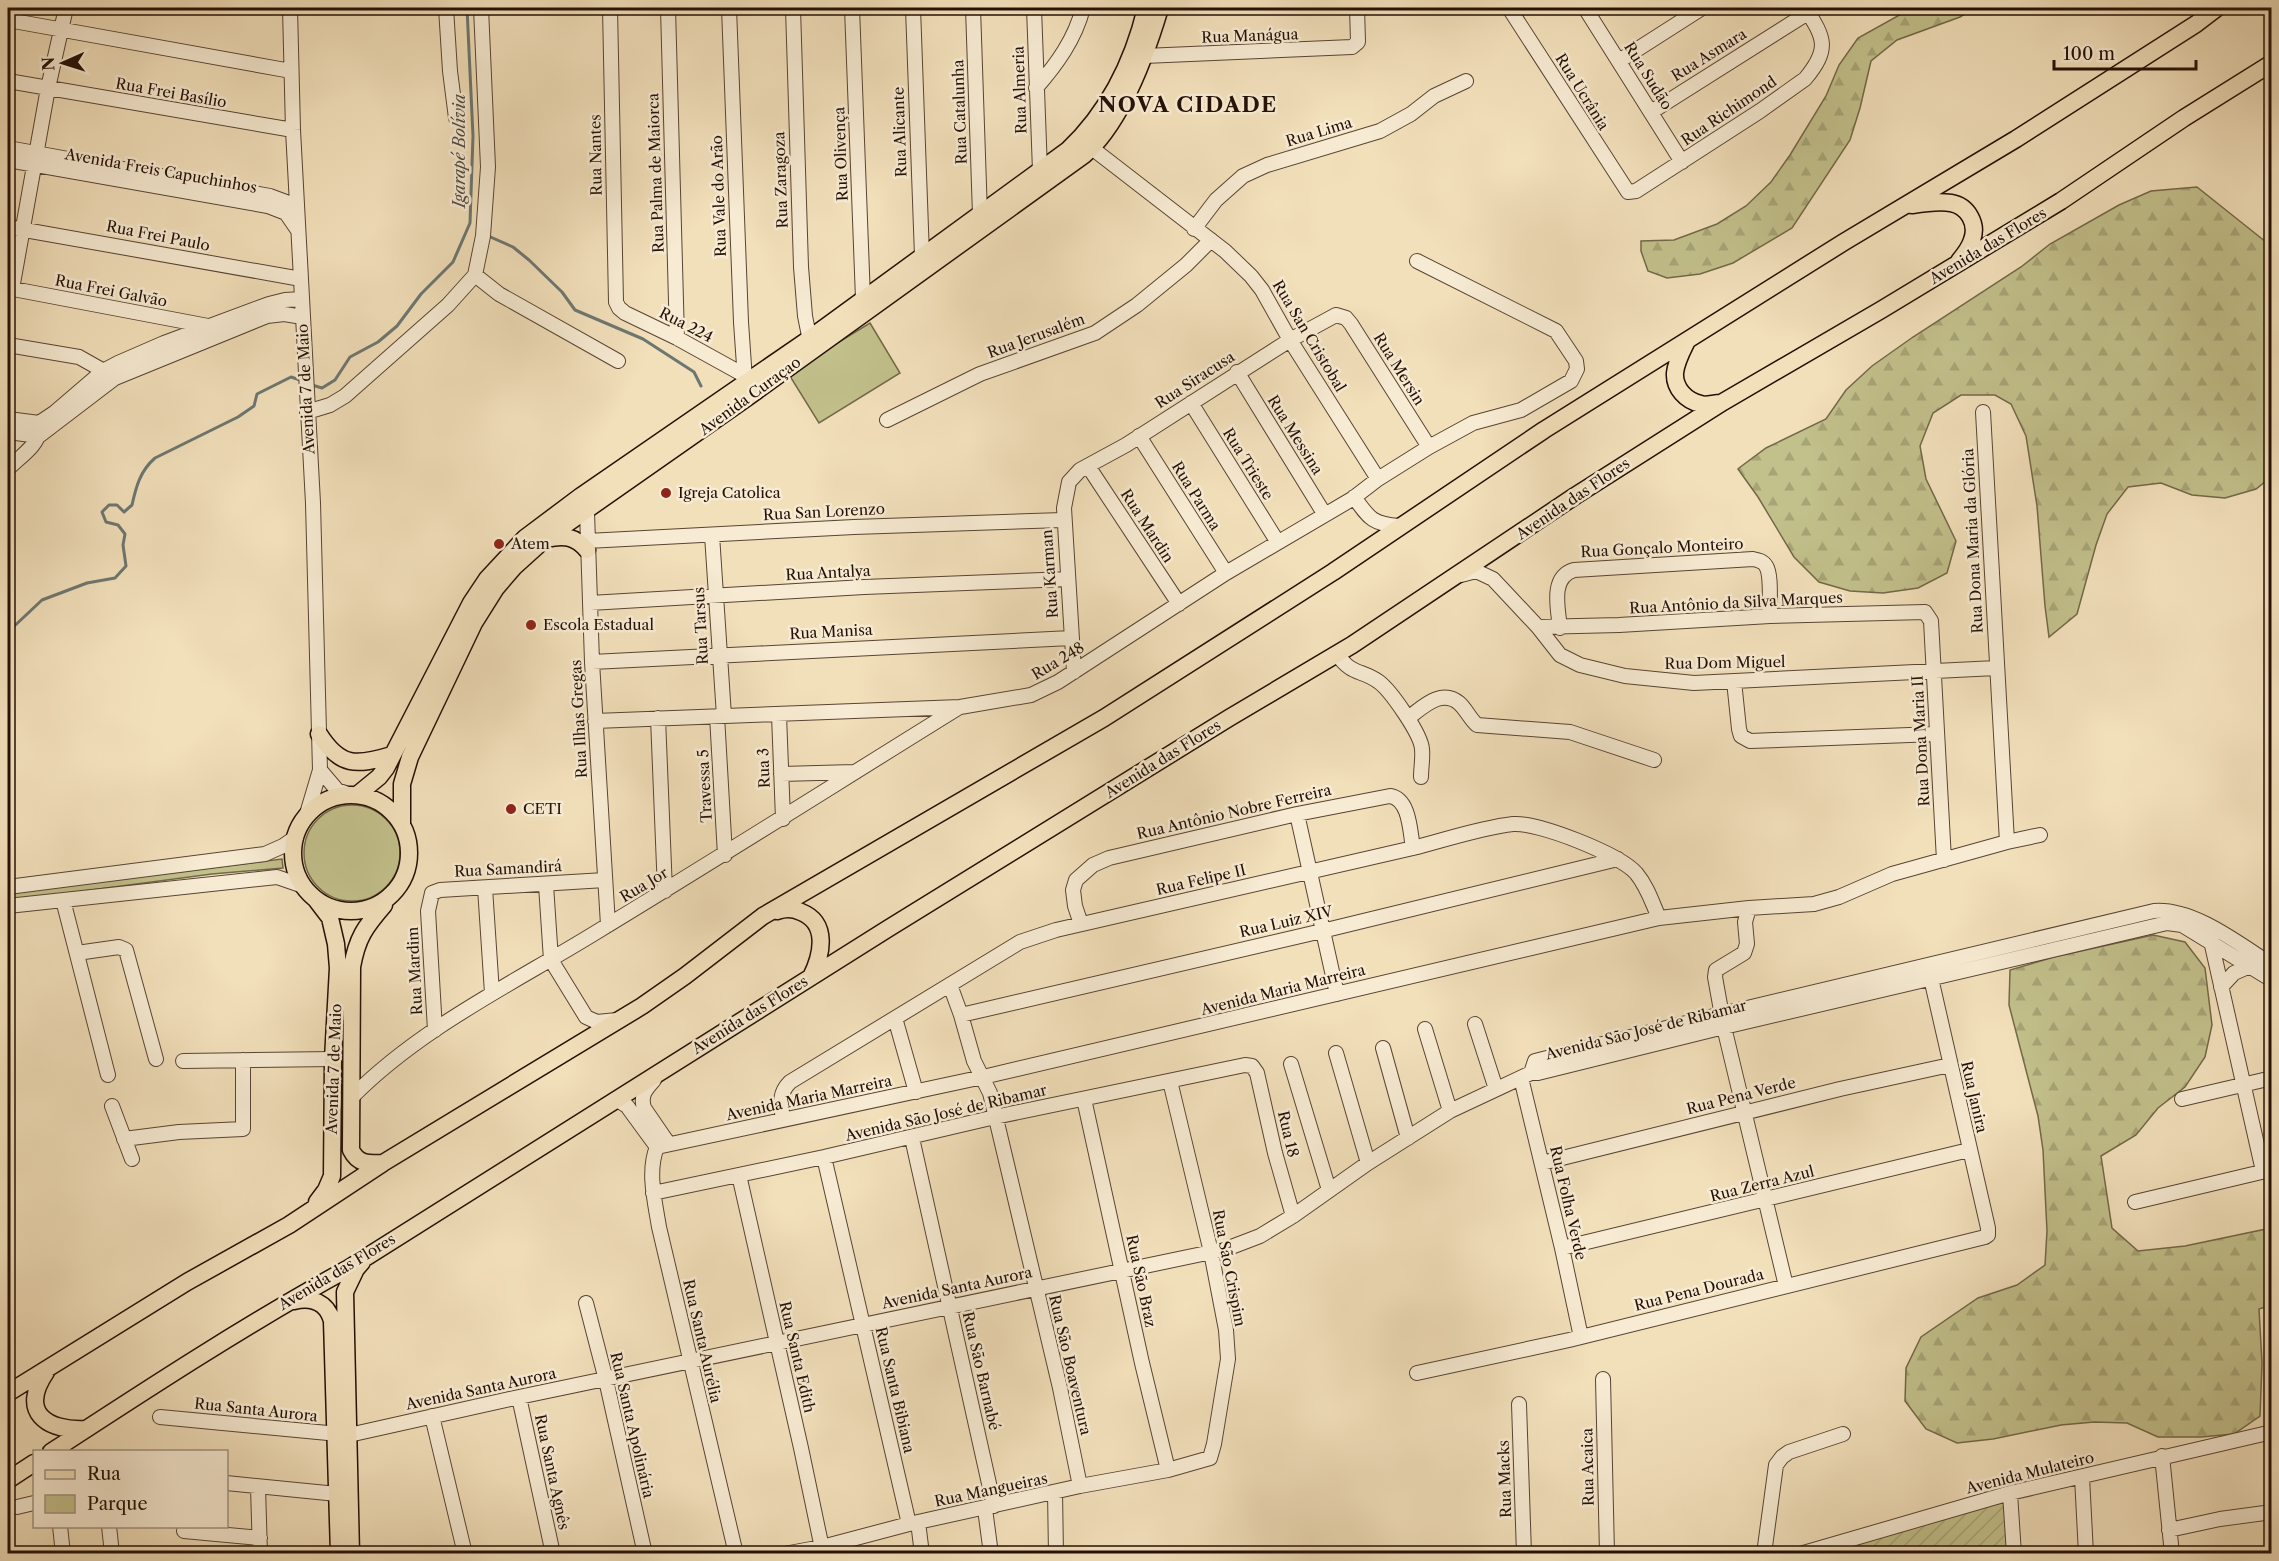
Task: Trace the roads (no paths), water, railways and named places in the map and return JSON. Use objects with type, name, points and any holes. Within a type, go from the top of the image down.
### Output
[{"type":"main road","name":"Avenida Curaçao","points":[[354,795],[379,777],[452,635],[487,579],[525,538],[546,520],[667,446],[811,345],[1086,143],[1134,48],[1146,8]]},
{"type":"main road","name":"Avenida Curaçao","points":[[402,825],[400,797],[404,771],[474,623],[496,588],[514,567],[545,539],[587,512],[745,379],[811,345],[863,298],[922,255],[1040,171],[1086,143],[1101,138],[1144,56],[1160,8]]},
{"type":"main road","points":[[8,1394],[187,1282],[289,1225],[383,1162],[619,1019],[685,976],[763,916],[1104,718],[1366,549],[1544,430],[2024,134],[2196,24],[2217,8]]},
{"type":"main road","name":"Avenida das Flores","points":[[54,1450],[284,1303],[349,1268],[679,1059],[1229,718],[1337,654],[1457,577],[1575,496],[1723,402],[2061,201],[2184,118],[2271,63]]},
{"type":"main road","points":[[1906,205],[1954,203],[1966,209],[1971,217],[1972,240],[1957,264]]},
{"type":"main road","points":[[1687,341],[1678,361],[1675,376],[1679,390],[1688,399],[1702,405],[1723,402]]},
{"type":"main road","points":[[545,539],[571,537],[587,545]]},
{"type":"main road","points":[[319,734],[328,748],[344,761],[365,762],[392,755]]},
{"type":"main road","points":[[354,795],[375,800],[391,810],[402,825],[409,844],[409,864],[402,882],[390,898],[367,910],[341,911],[316,900],[303,886],[294,859],[296,837],[306,817],[319,805],[354,795]]},
{"type":"main road","name":"Avenida 7 de Maio","points":[[383,1162],[369,1164],[354,1157],[351,1150],[352,967],[359,937],[390,898]]},
{"type":"main road","name":"Avenida 7 de Maio","points":[[289,1225],[321,1197],[332,1176],[333,1059],[338,968],[336,944],[330,918],[316,900]]},
{"type":"main road","points":[[763,916],[784,909],[797,910],[809,915],[818,924],[821,944],[819,961],[811,977]]},
{"type":"main road","points":[[339,1554],[337,1494],[343,1434],[345,1292],[356,1269],[382,1245]]},
{"type":"main road","points":[[284,1303],[309,1299],[321,1304],[330,1315],[343,1434],[351,1554]]},
{"type":"main road","points":[[48,1368],[34,1393],[34,1403],[42,1419],[59,1428],[86,1429]]},
{"type":"main road","points":[[8,1480],[33,1464]]},
{"type":"street","points":[[10,288],[24,230],[48,88],[66,8]]},
{"type":"street","name":"Avenida 7 de Maio","points":[[286,8],[313,503],[320,770],[306,817]]},
{"type":"street","points":[[446,8],[456,118]]},
{"type":"street","points":[[307,406],[330,405],[345,396],[448,305],[475,275],[483,236],[488,167],[481,8]]},
{"type":"street","name":"Rua Nantes","points":[[610,8],[616,302]]},
{"type":"street","name":"Rua Palma de Maiorca","points":[[668,8],[677,338]]},
{"type":"street","name":"Rua Vale do Arão","points":[[729,8],[745,379]]},
{"type":"street","name":"Rua Zaragoza","points":[[793,8],[801,267],[811,345]]},
{"type":"street","name":"Rua Olivença","points":[[852,8],[863,298]]},
{"type":"street","name":"Rua Alicante","points":[[913,8],[922,255]]},
{"type":"street","name":"Rua Catalunha","points":[[974,8],[980,215]]},
{"type":"street","name":"Rua Almeria","points":[[1034,8],[1040,171]]},
{"type":"street","points":[[1036,88],[1055,66],[1067,46],[1083,8]]},
{"type":"street","name":"Rua Manágua","points":[[1144,56],[1356,46],[1357,8]]},
{"type":"street","name":"Rua Ucrânia","points":[[1509,8],[1629,192]]},
{"type":"street","points":[[1619,61],[1702,8]]},
{"type":"street","name":"Rua Sudão","points":[[1590,9],[1619,61],[1682,162]]},
{"type":"street","name":"Rua Richimond","points":[[1629,192],[1636,191],[1682,162],[1805,79],[1815,67],[1820,56],[1822,35],[1810,9]]},
{"type":"street","name":"Rua Asmara","points":[[1651,112],[1810,9]]},
{"type":"street","points":[[8,20],[291,71]]},
{"type":"street","name":"Rua Frei Basílio","points":[[8,81],[293,130]]},
{"type":"street","name":"Rua Lima","points":[[1194,229],[1216,200],[1243,176],[1267,165],[1380,131],[1411,114],[1434,96],[1466,81]]},
{"type":"street","name":"Rua San Cristobal","points":[[1086,143],[1225,251],[1262,290],[1290,340],[1378,479]]},
{"type":"street","name":"Avenida Freis Capuchinhos","points":[[8,148],[36,159],[268,206],[286,213],[299,232]]},
{"type":"street","name":"Avenida Freis Capuchinhos","points":[[8,160],[86,161],[270,196],[297,206]]},
{"type":"street","name":"Rua Frei Paulo","points":[[8,226],[302,279]]},
{"type":"street","name":"Rua Jerusalém","points":[[887,420],[980,374],[1095,333],[1145,299],[1186,265],[1211,240]]},
{"type":"street","name":"Rua 248","points":[[595,721],[960,707],[1031,695],[1045,690],[1074,672],[1226,573],[1354,497],[1429,447],[1473,423],[1521,410],[1571,381],[1577,369],[1576,361],[1556,331],[1417,261]]},
{"type":"street","points":[[475,275],[499,294],[618,361]]},
{"type":"street","name":"Rua Frei Galvão","points":[[10,288],[208,326]]},
{"type":"street","points":[[8,469],[54,413],[110,374],[164,343],[268,304],[302,299]]},
{"type":"street","name":"Rua 224","points":[[616,302],[625,313],[677,338],[745,379]]},
{"type":"street","points":[[8,345],[79,357],[110,374],[267,316],[284,314],[303,317]]},
{"type":"street","name":"Rua Siracusa","points":[[1074,476],[1237,372],[1336,315]]},
{"type":"street","name":"Rua Mersin","points":[[1336,315],[1346,318],[1351,324],[1429,447]]},
{"type":"street","name":"Rua Messina","points":[[1237,372],[1325,515]]},
{"type":"street","name":"Rua Trieste","points":[[1191,403],[1277,541]]},
{"type":"street","name":"Rua Dona Maria da Glória","points":[[1983,412],[1996,668]]},
{"type":"street","points":[[8,419],[39,430]]},
{"type":"street","points":[[8,432],[39,430]]},
{"type":"street","name":"Rua Parma","points":[[1139,436],[1226,573]]},
{"type":"street","name":"Rua Mardin","points":[[1088,466],[1179,604]]},
{"type":"street","name":"Rua Karman","points":[[1074,476],[1067,489],[1063,520],[1074,672]]},
{"type":"street","points":[[1354,497],[1371,520],[1385,525],[1399,526]]},
{"type":"street","name":"Rua Ilhas Gregas","points":[[587,512],[592,662],[608,925]]},
{"type":"street","name":"Rua San Lorenzo","points":[[587,545],[854,527],[1063,520]]},
{"type":"street","points":[[1366,549],[1371,520]]},
{"type":"street","name":"Rua Tarsus","points":[[712,535],[720,655],[721,716]]},
{"type":"street","points":[[1493,579],[1490,570],[1491,562],[1512,540]]},
{"type":"street","name":"Rua Gonçalo Monteiro","points":[[1560,628],[1557,592],[1561,577],[1566,572],[1574,570],[1620,566],[1761,561],[1766,565],[1768,572],[1770,616]]},
{"type":"street","points":[[1457,577],[1476,571],[1493,579]]},
{"type":"street","name":"Rua Antalya","points":[[590,603],[1068,579]]},
{"type":"street","name":"Rua Dom Miguel","points":[[1493,579],[1538,627],[1560,655],[1580,665],[1625,676],[1694,683],[1996,668]]},
{"type":"street","name":"Rua Antônio da Silva Marques","points":[[1538,627],[1560,628],[1919,610],[1925,612],[1931,621]]},
{"type":"street","name":"Rua Dona Maria II","points":[[1931,621],[1944,860]]},
{"type":"street","name":"Rua Manisa","points":[[592,662],[1071,638]]},
{"type":"street","points":[[1337,654],[1346,667],[1380,683],[1408,718],[1420,740],[1422,749],[1421,777]]},
{"type":"street","points":[[1996,668],[2007,842]]},
{"type":"street","points":[[1734,681],[1739,729],[1741,736],[1750,741],[1936,734]]},
{"type":"street","points":[[1408,718],[1440,697],[1447,698],[1458,702],[1477,725],[1570,732],[1654,760]]},
{"type":"street","name":"Rua Jor","points":[[351,1098],[381,1070],[435,1030],[492,993],[725,855],[960,707]]},
{"type":"street","name":"Rua 3","points":[[779,715],[783,819]]},
{"type":"street","name":"Travessa 5","points":[[721,716],[725,855]]},
{"type":"street","points":[[658,718],[665,891]]},
{"type":"street","points":[[320,770],[337,790],[354,795]]},
{"type":"street","points":[[781,774],[854,772]]},
{"type":"street","name":"Rua Antônio Nobre Ferreira","points":[[1081,924],[1073,890],[1076,880],[1093,865],[1134,851],[1297,814],[1390,796],[1396,797],[1403,804],[1413,848]]},
{"type":"street","points":[[1297,814],[1337,994]]},
{"type":"street","name":"Rua Felipe II","points":[[783,1120],[780,1097],[783,1089],[790,1082],[1020,942],[1081,924],[1512,825],[1528,825],[1545,829],[1618,859],[1635,872],[1648,890],[1659,918]]},
{"type":"street","name":"Avenida Maria Marreira","points":[[663,1145],[982,1077],[1659,918],[1822,902],[1892,874],[2040,835]]},
{"type":"street","points":[[8,887],[265,854],[296,837]]},
{"type":"street","name":"Rua Luiz XIV","points":[[961,1015],[1618,859]]},
{"type":"street","points":[[8,906],[277,878],[303,886]]},
{"type":"street","name":"Rua Samandirá","points":[[428,911],[429,897],[435,891],[605,880]]},
{"type":"street","points":[[546,885],[551,960],[586,1017],[604,1023],[619,1019]]},
{"type":"street","points":[[485,888],[492,993]]},
{"type":"street","points":[[63,900],[108,1075]]},
{"type":"street","points":[[1749,908],[1745,922],[1747,944],[1744,953],[1716,970],[1716,985],[1786,1286]]},
{"type":"street","name":"Rua Mardim","points":[[428,911],[435,1030]]},
{"type":"street","name":"Avenida São José de Ribamar","points":[[1929,972],[2131,916],[2162,911],[2183,914],[2238,951],[2250,966],[2271,980]]},
{"type":"street","name":"Avenida São José de Ribamar","points":[[1526,1075],[1535,1061],[1929,972],[2167,923],[2182,925],[2211,941],[2271,965]]},
{"type":"street","points":[[2135,1202],[2267,1170],[2244,1085],[2211,941]]},
{"type":"street","points":[[77,953],[119,947],[126,950],[156,1059]]},
{"type":"street","points":[[2221,987],[2234,973],[2250,966]]},
{"type":"street","name":"Rua Janira","points":[[1929,972],[1988,1235]]},
{"type":"street","name":"Rua São Boaventura","points":[[950,985],[974,1061],[990,1093],[1060,1388],[1080,1486]]},
{"type":"street","points":[[575,1046],[580,1038],[586,1017]]},
{"type":"street","points":[[895,1018],[916,1092]]},
{"type":"street","points":[[1475,1024],[1496,1089]]},
{"type":"street","points":[[1425,1029],[1450,1111]]},
{"type":"street","points":[[1383,1048],[1408,1138]]},
{"type":"street","points":[[1336,1053],[1368,1163]]},
{"type":"street","points":[[183,1061],[333,1059]]},
{"type":"street","points":[[663,1145],[644,1108],[643,1093],[657,1077],[679,1059]]},
{"type":"street","points":[[124,1139],[179,1132],[243,1129],[243,1060]]},
{"type":"street","points":[[1292,1064],[1329,1190]]},
{"type":"street","name":"Avenida São José de Ribamar","points":[[653,1193],[824,1157],[995,1117],[1245,1065]]},
{"type":"street","name":"Rua 18","points":[[1245,1065],[1252,1066],[1257,1073],[1275,1153],[1293,1216]]},
{"type":"street","name":"Rua Pena Verde","points":[[1542,1163],[1745,1112],[1950,1065]]},
{"type":"street","name":"Avenida Santa Aurora","points":[[343,1434],[1235,1246],[1260,1236],[1293,1216],[1368,1163],[1450,1111],[1526,1075]]},
{"type":"street","name":"Rua Folha Verde","points":[[1526,1075],[1542,1163],[1581,1337]]},
{"type":"street","points":[[2182,1099],[2271,1078]]},
{"type":"street","name":"Rua São Crispim","points":[[1170,1081],[1211,1252],[1226,1330],[1228,1359],[1213,1452],[1205,1461]]},
{"type":"street","name":"Rua São Braz","points":[[1084,1099],[1168,1470]]},
{"type":"street","points":[[616,1100],[627,1106],[663,1145]]},
{"type":"street","points":[[112,1107],[132,1159]]},
{"type":"street","name":"Rua São Barnabé","points":[[912,1137],[950,1307],[989,1508],[991,1554]]},
{"type":"street","name":"Rua Santa Aurélia","points":[[663,1145],[653,1161],[653,1193],[689,1361],[736,1554]]},
{"type":"street","name":"Rua Zerra Azul","points":[[1562,1248],[1969,1150]]},
{"type":"street","name":"Rua Santa Bibiana","points":[[824,1157],[922,1554]]},
{"type":"street","name":"Rua Santa Edith","points":[[739,1175],[822,1550]]},
{"type":"street","name":"Rua Pena Dourada","points":[[1417,1373],[1581,1337],[1981,1239],[1988,1235]]},
{"type":"street","name":"Rua Santa Apolinária","points":[[586,1304],[606,1380],[645,1554]]},
{"type":"street","name":"Rua Acaica","points":[[1603,1379],[1607,1554]]},
{"type":"street","name":"Rua Santa Agnês","points":[[519,1396],[553,1554]]},
{"type":"street","name":"Rua Macks","points":[[1519,1404],[1524,1554]]},
{"type":"street","points":[[432,1416],[465,1554]]},
{"type":"street","name":"Rua Santa Aurora","points":[[160,1417],[343,1434]]},
{"type":"street","name":"Avenida Mulateiro","points":[[1800,1554],[2010,1493],[2271,1432]]},
{"type":"street","points":[[1764,1554],[1776,1465],[1789,1452],[1843,1434]]},
{"type":"street","points":[[2162,1456],[2172,1554]]},
{"type":"street","name":"Rua Mangueiras","points":[[784,1554],[822,1550],[913,1523],[1205,1461]]},
{"type":"street","points":[[2082,1477],[2086,1554]]},
{"type":"street","points":[[228,1483],[337,1494]]},
{"type":"street","points":[[258,1487],[260,1554]]},
{"type":"street","points":[[1055,1492],[1056,1554]]},
{"type":"street","points":[[2010,1493],[2014,1554]]},
{"type":"street","points":[[16,1507],[33,1503]]},
{"type":"street","points":[[2169,1530],[2220,1519],[2271,1512]]},
{"type":"street","points":[[60,1528],[63,1554]]},
{"type":"street","points":[[109,1528],[112,1554]]},
{"type":"street","points":[[184,1531],[260,1538]]},
{"type":"waterway","name":"Igarapé Bolívia","points":[[312,385],[322,388],[335,380],[350,357],[378,342],[397,326],[421,294],[453,262],[470,223],[473,136],[467,8]]},
{"type":"waterway","points":[[486,235],[513,247],[529,260],[562,292],[575,310],[643,339],[694,372],[701,386]]},
{"type":"waterway","name":"Igarapé Bolívia","points":[[8,632],[42,600],[87,583],[115,578],[126,566],[123,545],[125,534],[118,525],[106,522],[102,512],[109,505],[117,505],[124,512],[132,505],[142,474],[155,458],[238,417],[254,406],[257,394],[291,377],[303,381]]},
{"type":"place","name":"Igreja Catolica","points":[[666,493]]},
{"type":"place","name":"Atem","points":[[499,544]]},
{"type":"place","name":"Escola Estadual","points":[[531,625]]},
{"type":"place","name":"CETI","points":[[511,809]]},
{"type":"district","name":"NOVA CIDADE","points":[[1188,105]]}]
